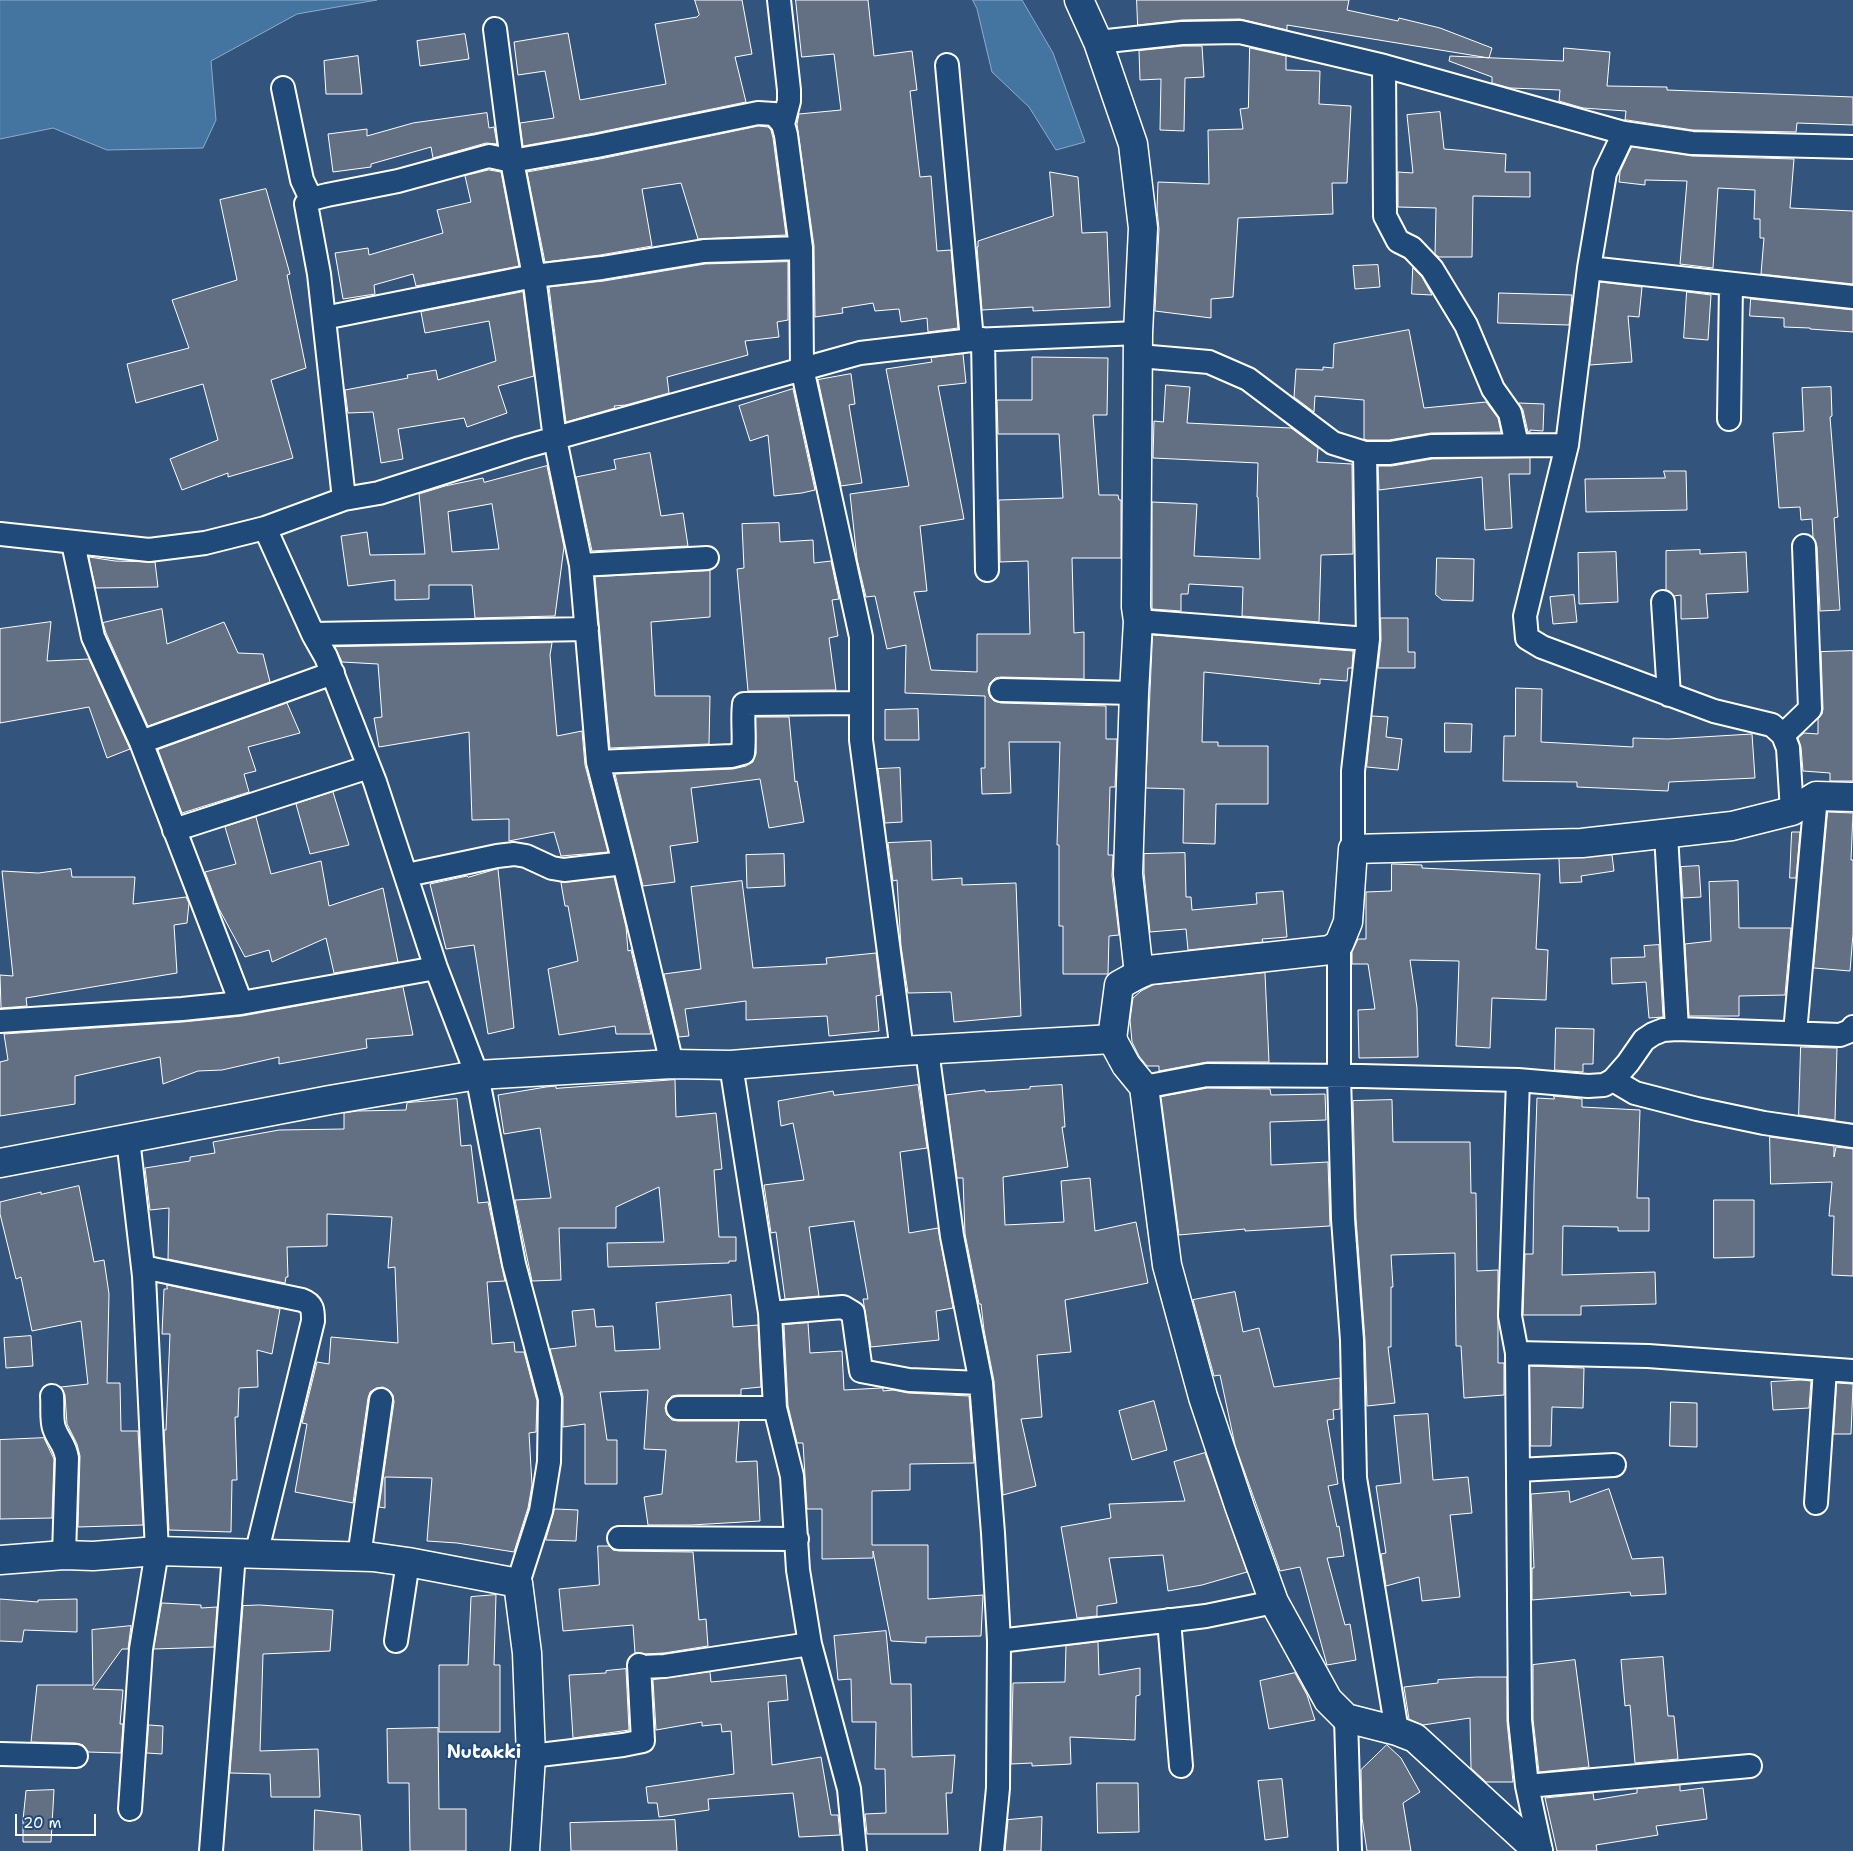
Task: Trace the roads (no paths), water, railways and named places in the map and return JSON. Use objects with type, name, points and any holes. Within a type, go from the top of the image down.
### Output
[{"type":"main road","points":[[1079,0],[1098,42],[1133,144],[1143,228],[1138,345],[1136,607],[1138,621],[1128,874],[1139,974]]},
{"type":"main road","points":[[1539,1851],[1415,1738],[1398,1731],[1346,1718],[1328,1700],[1274,1602],[1203,1397],[1166,1265],[1144,1087],[1126,1064],[1112,1039],[1118,986],[1149,970],[1330,950],[1339,944],[1348,922],[1353,849],[1582,844],[1732,826],[1792,811],[1816,796],[1853,797]]},
{"type":"main road","points":[[0,1163],[330,1100],[477,1075],[672,1064],[731,1065],[914,1050],[1112,1039]]},
{"type":"main road","points":[[0,1560],[157,1551],[359,1557],[408,1562],[518,1583],[528,1653],[531,1756],[525,1851]]},
{"type":"street","points":[[779,0],[789,90],[789,101],[783,124]]},
{"type":"street","points":[[495,29],[512,161],[534,276],[555,439],[581,565],[598,762],[672,1064]]},
{"type":"street","points":[[1098,42],[1182,33],[1240,32],[1384,66],[1624,133],[1692,143],[1853,147]]},
{"type":"street","points":[[947,65],[977,340],[988,570]]},
{"type":"street","points":[[1384,66],[1385,216],[1398,241],[1412,248],[1432,270],[1466,325],[1493,389],[1510,414],[1517,444]]},
{"type":"street","points":[[283,88],[302,180],[311,199]]},
{"type":"street","points":[[344,499],[319,274],[306,214],[306,204],[311,199],[398,181],[489,156],[512,161],[597,146],[758,113],[774,114],[783,124],[801,248],[802,368],[861,637],[861,740],[914,1050],[980,1383],[993,1533],[999,1641],[998,1788],[992,1851]]},
{"type":"street","points":[[1624,133],[1604,173],[1589,268],[1567,445],[1525,616],[1527,638],[1542,647],[1714,711],[1772,725],[1783,735],[1788,748],[1792,811]]},
{"type":"street","points":[[324,318],[534,276],[602,268],[704,252],[801,248]]},
{"type":"street","points":[[1589,268],[1853,298]]},
{"type":"street","points":[[1729,420],[1731,284]]},
{"type":"street","points":[[0,534],[149,550],[205,543],[265,528],[344,499],[379,493],[520,448],[769,379],[802,368],[860,353],[977,340],[1138,345],[1209,362],[1248,379],[1333,443],[1365,453],[1390,453],[1431,446],[1567,445]]},
{"type":"street","points":[[1353,849],[1353,771],[1368,639],[1365,453]]},
{"type":"street","points":[[265,528],[312,634],[333,673],[407,875],[436,968],[477,1075],[514,1264],[550,1399],[549,1462],[541,1511],[518,1583]]},
{"type":"street","points":[[73,543],[93,637],[141,742],[240,1003]]},
{"type":"street","points":[[1783,735],[1810,709],[1804,546]]},
{"type":"street","points":[[581,565],[707,558]]},
{"type":"street","points":[[1664,602],[1669,694]]},
{"type":"street","points":[[1138,621],[1368,639]]},
{"type":"street","points":[[312,634],[587,629]]},
{"type":"street","points":[[141,742],[333,673]]},
{"type":"street","points":[[1001,690],[1134,693]]},
{"type":"street","points":[[598,762],[732,756],[743,753],[745,740],[742,722],[744,704],[860,703]]},
{"type":"street","points":[[174,830],[369,767]]},
{"type":"street","points":[[1795,1034],[1816,796]]},
{"type":"street","points":[[1666,834],[1677,1029]]},
{"type":"street","points":[[407,875],[514,854],[526,856],[552,868],[564,870],[624,862]]},
{"type":"street","points":[[1339,944],[1339,1076],[1343,1219],[1352,1340],[1355,1478],[1398,1731]]},
{"type":"street","points":[[0,1021],[182,1009],[240,1003],[436,968]]},
{"type":"street","points":[[1144,1087],[1207,1075],[1518,1080],[1588,1086],[1604,1085],[1613,1080],[1644,1040],[1663,1030],[1840,1035],[1850,1031],[1853,1027]]},
{"type":"street","points":[[731,1065],[770,1313],[775,1408],[792,1476],[798,1570],[810,1644],[849,1790],[855,1851]]},
{"type":"street","points":[[1518,1080],[1510,1316],[1518,1353],[1520,1720],[1527,1786],[1539,1851]]},
{"type":"street","points":[[1613,1080],[1635,1093],[1697,1109],[1764,1123],[1853,1136]]},
{"type":"street","points":[[128,1139],[143,1267],[157,1551],[141,1649],[130,1809]]},
{"type":"street","points":[[143,1267],[302,1300],[309,1302],[313,1309],[313,1321],[245,1554],[211,1851]]},
{"type":"street","points":[[770,1313],[843,1307],[853,1313],[861,1371],[909,1380],[980,1383]]},
{"type":"street","points":[[1518,1353],[1648,1356],[1853,1371]]},
{"type":"street","points":[[1816,1503],[1825,1369]]},
{"type":"street","points":[[52,1396],[53,1423],[55,1431],[66,1448],[67,1458],[64,1556]]},
{"type":"street","points":[[359,1557],[381,1400]]},
{"type":"street","points":[[678,1408],[775,1408]]},
{"type":"street","points":[[1518,1470],[1614,1465]]},
{"type":"street","points":[[619,1538],[796,1539]]},
{"type":"street","points":[[396,1641],[408,1562]]},
{"type":"street","points":[[999,1641],[1206,1616],[1274,1602]]},
{"type":"street","points":[[1169,1620],[1181,1766]]},
{"type":"street","points":[[531,1756],[624,1745],[644,1740],[639,1665],[641,1667],[665,1666],[810,1644]]},
{"type":"street","points":[[1346,1718],[1350,1851]]},
{"type":"street","points":[[0,1754],[76,1756]]},
{"type":"street","points":[[1527,1786],[1750,1766]]},
{"type":"water","points":[[0,0],[377,0],[297,14],[211,61],[216,120],[203,148],[107,150],[53,128],[0,139]]},
{"type":"water","points":[[973,0],[1022,0],[1053,53],[1085,142],[1056,150],[1029,107],[992,72],[977,9]]},
{"type":"district","name":"Nutakki","points":[[484,1753]]}]
